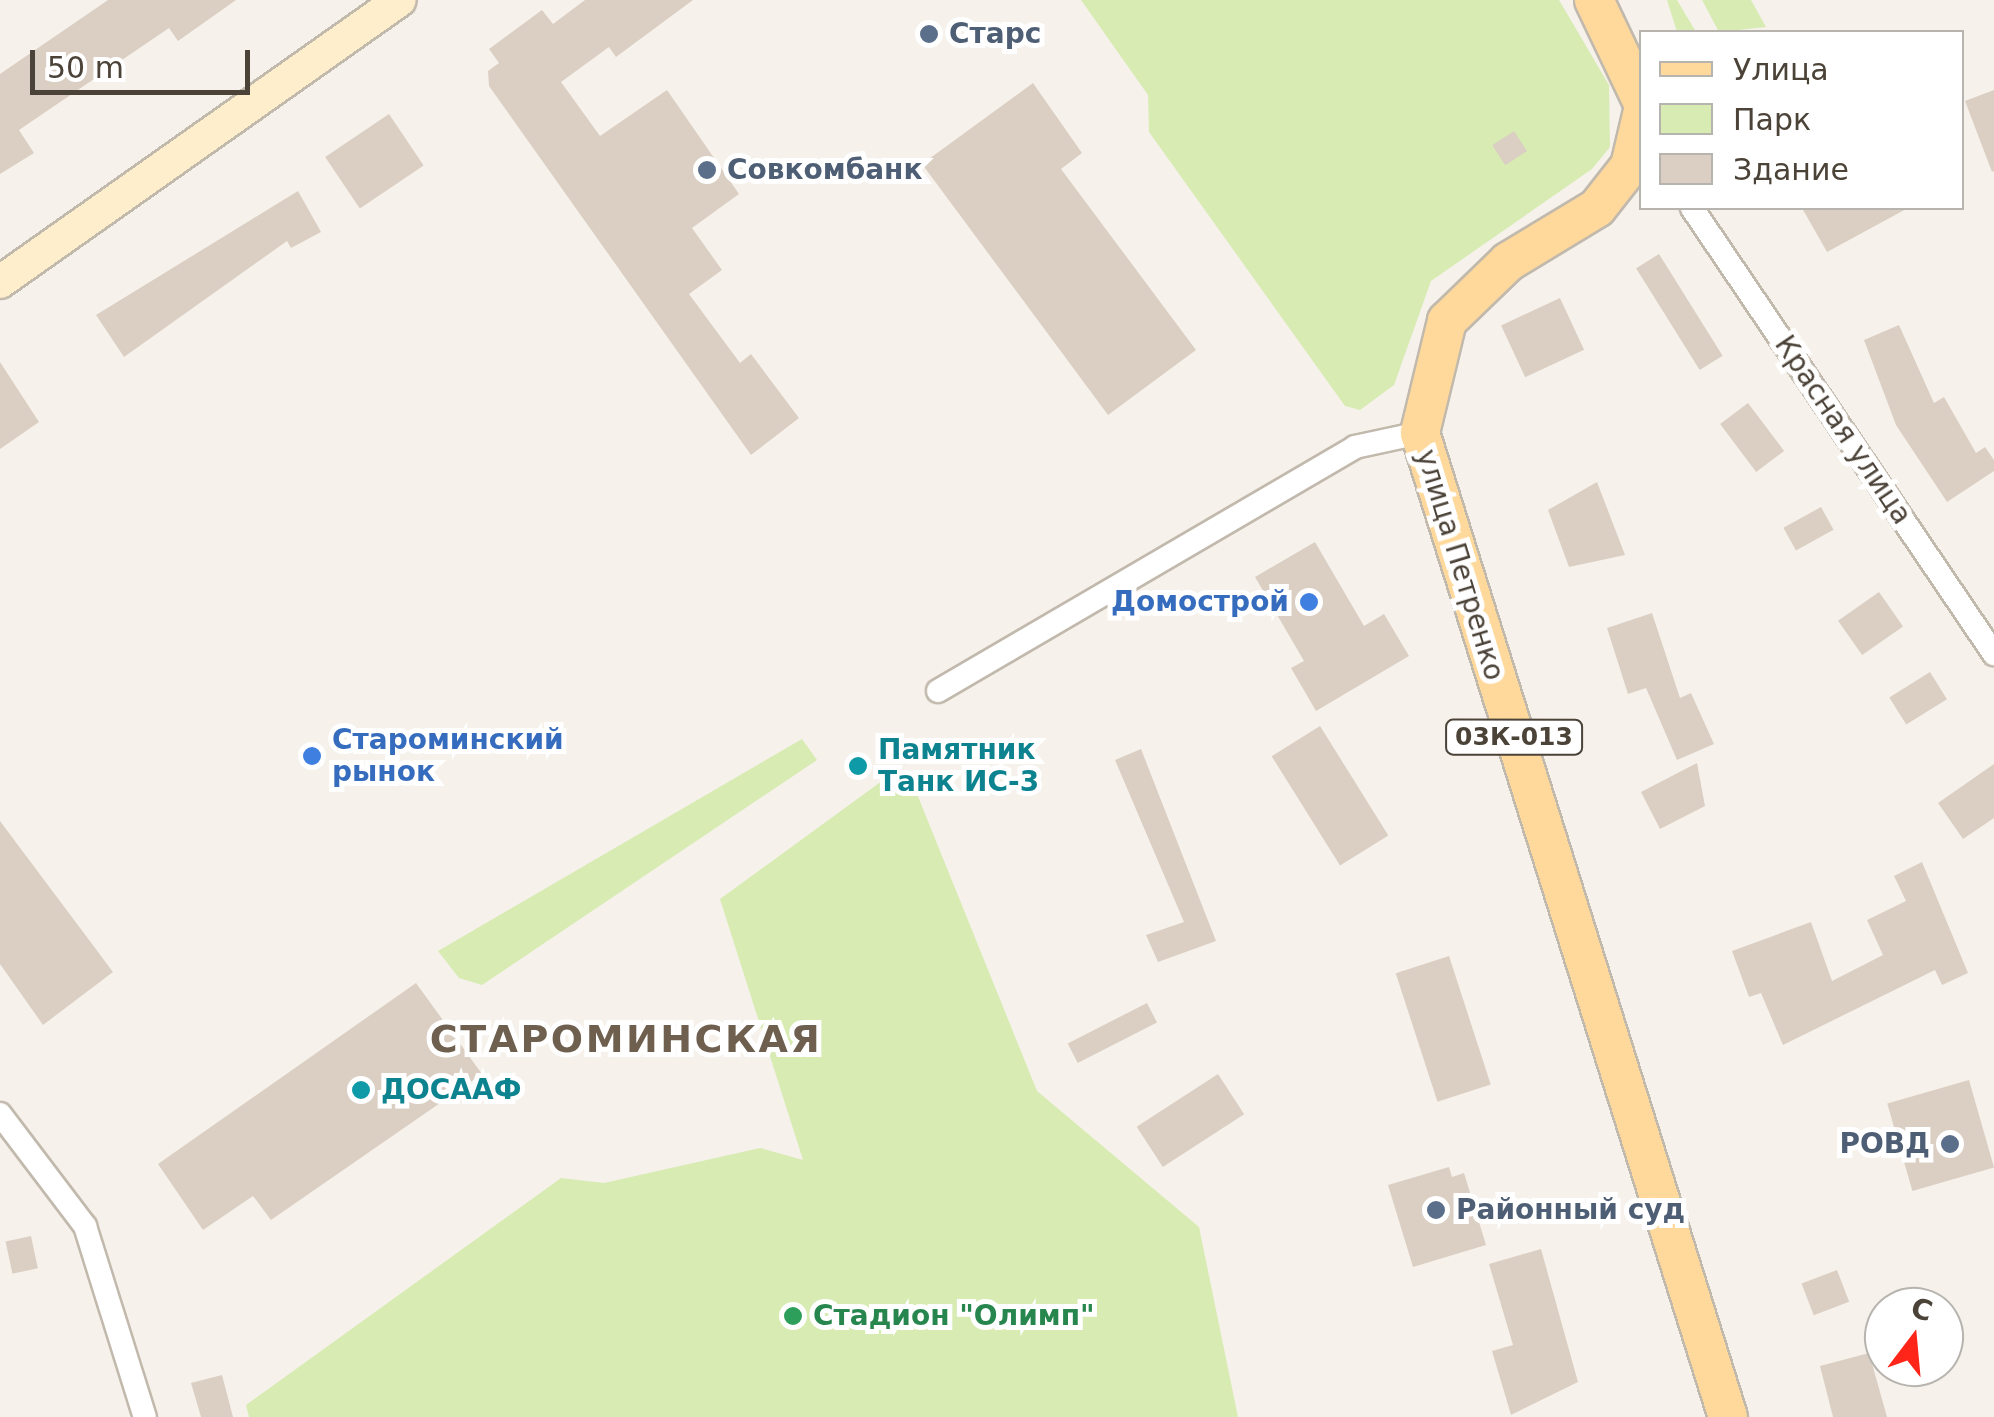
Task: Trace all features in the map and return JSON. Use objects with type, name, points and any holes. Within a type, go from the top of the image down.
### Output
[{"type":"main road","points":[[1594,0],[1639,95]]},
{"type":"main road","points":[[0,282],[388,3]]},
{"type":"main road","name":"улица Петренко","points":[[1639,138],[1630,166],[1597,208],[1508,262],[1447,321],[1420,434],[1728,1417]]},
{"type":"street","name":"Красная улица","points":[[1693,210],[1994,654]]},
{"type":"street","points":[[938,691],[1356,447],[1420,434]]},
{"type":"street","points":[[0,1114],[86,1226],[145,1417]]},
{"type":"street","points":[[0,1136],[59,1192]]},
{"type":"green space","points":[[1081,0],[1559,0],[1609,85],[1610,147],[1592,169],[1431,281],[1394,385],[1360,410],[1345,406],[1149,132],[1148,95]]},
{"type":"green space","points":[[1667,0],[1677,0],[1695,30],[1676,30]]},
{"type":"green space","points":[[1702,0],[1751,0],[1766,27],[1738,30],[1718,30]]},
{"type":"green space","points":[[802,739],[817,760],[482,985],[459,978],[438,951]]},
{"type":"green space","name":"Стадион \"Олимп\"","points":[[897,770],[917,794],[1037,1091],[1199,1227],[1238,1417],[249,1417],[246,1405],[561,1178],[604,1183],[760,1148],[803,1160],[720,899]]},
{"type":"building","points":[[108,0],[236,0],[178,41],[169,28],[19,130],[34,153],[0,174],[0,74]]},
{"type":"building","points":[[585,0],[693,0],[616,57],[609,47],[561,82],[600,136],[667,90],[739,194],[692,228],[722,270],[689,294],[740,363],[751,354],[799,418],[751,455],[489,86],[488,71],[499,63],[489,49],[542,10],[553,24]]},
{"type":"building","points":[[1033,83],[1082,153],[1061,169],[1196,350],[1108,415],[922,164]]},
{"type":"building","points":[[1994,90],[1994,171],[1992,172],[1965,101]]},
{"type":"building","points":[[389,114],[424,165],[360,208],[325,157]]},
{"type":"building","points":[[1514,131],[1527,151],[1505,165],[1492,145]]},
{"type":"building","points":[[298,191],[321,232],[291,248],[287,241],[124,357],[96,315]]},
{"type":"building","points":[[1803,210],[1904,210],[1827,252]]},
{"type":"building","points":[[1659,254],[1723,356],[1700,370],[1636,268]]},
{"type":"building","points":[[1560,298],[1584,350],[1525,377],[1501,325]]},
{"type":"building","points":[[1899,325],[1934,403],[1944,397],[1976,453],[1985,447],[1994,460],[1994,471],[1947,502],[1896,425],[1864,340]]},
{"type":"building","points":[[0,362],[39,422],[0,449]]},
{"type":"building","points":[[1748,403],[1784,451],[1756,472],[1720,424]]},
{"type":"building","points":[[1597,482],[1625,555],[1569,567],[1548,510]]},
{"type":"building","points":[[1821,507],[1834,530],[1796,551],[1783,528]]},
{"type":"building","points":[[1315,542],[1364,626],[1384,614],[1409,656],[1316,711],[1291,668],[1304,661],[1255,577]]},
{"type":"building","points":[[1879,592],[1903,626],[1862,655],[1838,621]]},
{"type":"building","points":[[1652,613],[1680,698],[1691,693],[1714,744],[1677,760],[1646,688],[1628,694],[1607,628]]},
{"type":"building","points":[[1930,672],[1947,699],[1906,725],[1889,697]]},
{"type":"building","points":[[1320,726],[1388,835],[1340,866],[1272,756]]},
{"type":"building","points":[[1141,749],[1216,941],[1158,962],[1146,935],[1184,922],[1115,760]]},
{"type":"building","points":[[1697,763],[1705,806],[1660,829],[1641,792]]},
{"type":"building","points":[[1994,764],[1994,818],[1963,839],[1938,803]]},
{"type":"building","points":[[0,821],[113,972],[43,1025],[0,964]]},
{"type":"building","points":[[1922,862],[1968,973],[1942,985],[1935,970],[1783,1045],[1761,993],[1749,997],[1732,951],[1811,922],[1832,981],[1883,955],[1867,920],[1906,901],[1894,876]]},
{"type":"building","points":[[1449,956],[1491,1084],[1437,1102],[1396,973]]},
{"type":"building","name":"ДОСААФ","points":[[416,983],[482,1074],[271,1220],[253,1196],[203,1230],[158,1164]]},
{"type":"building","points":[[1147,1003],[1157,1023],[1078,1063],[1068,1043]]},
{"type":"building","points":[[1218,1074],[1244,1114],[1163,1167],[1137,1127]]},
{"type":"building","name":"РОВД","points":[[1969,1080],[1994,1167],[1912,1191],[1887,1103]]},
{"type":"building","name":"Районный суд","points":[[1449,1167],[1452,1177],[1464,1173],[1486,1245],[1413,1267],[1388,1185]]},
{"type":"building","points":[[31,1236],[38,1268],[12,1274],[6,1241]]},
{"type":"building","points":[[1541,1249],[1578,1382],[1511,1415],[1492,1351],[1513,1345],[1489,1264]]},
{"type":"building","points":[[1837,1270],[1849,1302],[1814,1315],[1802,1284]]},
{"type":"building","points":[[1864,1354],[1864,1387],[1879,1387],[1887,1417],[1833,1417],[1820,1366]]},
{"type":"building","points":[[222,1375],[233,1417],[201,1417],[191,1383]]},
{"type":"place","name":"Старс","points":[[929,34]]},
{"type":"place","name":"Совкомбанк","points":[[707,170]]},
{"type":"place","name":"Домострой","points":[[1309,602]]},
{"type":"place","name":"Староминский рынок","points":[[312,756]]},
{"type":"place","name":"Памятник Танк ИС-3","points":[[858,766]]},
{"type":"place","name":"ДОСААФ","points":[[361,1090]]},
{"type":"place","name":"РОВД","points":[[1950,1144]]},
{"type":"place","name":"Районный суд","points":[[1436,1210]]},
{"type":"place","name":"Стадион \"Олимп\"","points":[[793,1316]]},
{"type":"district","name":"СТАРОМИНСКАЯ","points":[[626,1040]]}]
